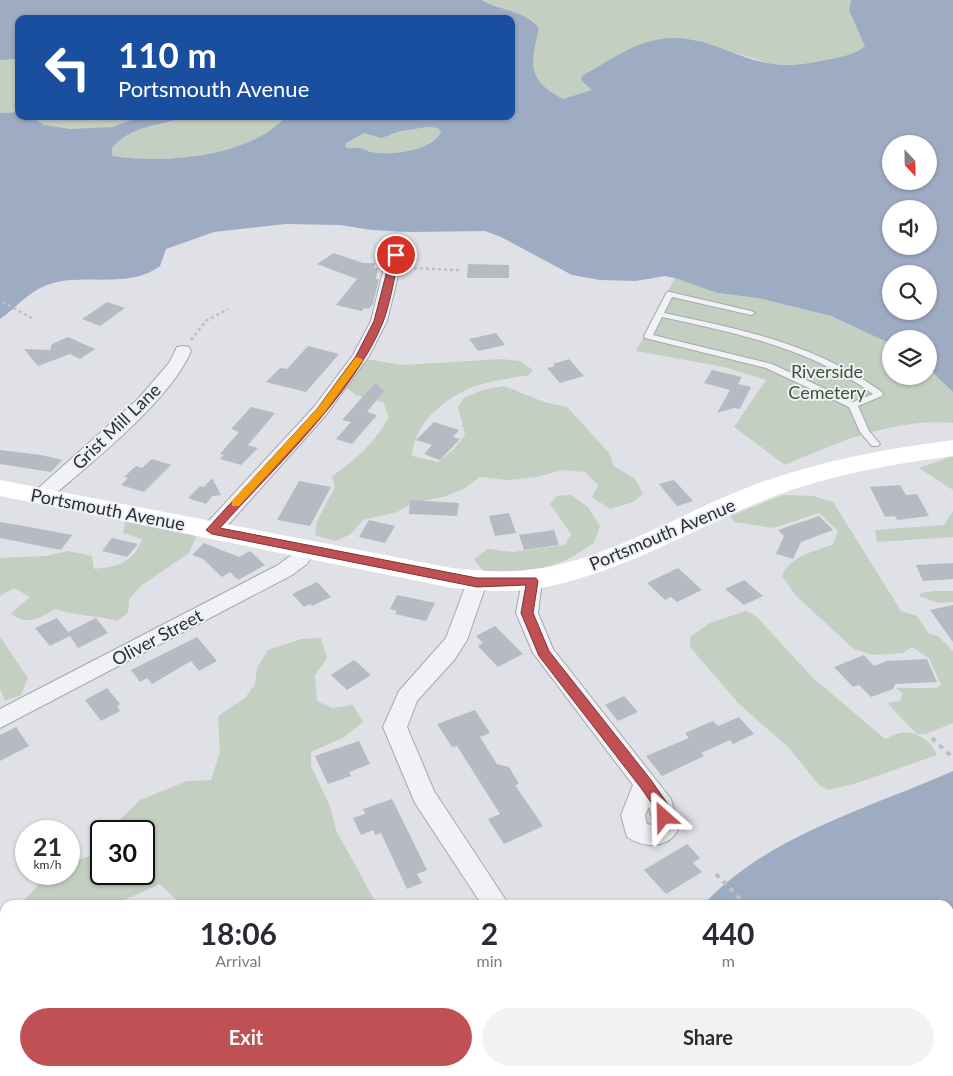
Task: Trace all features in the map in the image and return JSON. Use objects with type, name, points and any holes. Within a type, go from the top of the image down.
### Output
[{"type":"main road","name":"Portsmouth Avenue","points":[[0,488],[477,582],[532,581],[608,561],[763,490],[798,469],[875,444],[918,438],[953,436]]},
{"type":"main road","name":"Portsmouth Avenue","points":[[763,490],[850,466],[953,448]]},
{"type":"street","points":[[212,530],[320,411],[361,356],[379,321],[394,261]]},
{"type":"street","name":"Grist Mill Lane","points":[[41,496],[122,425],[172,372],[183,358],[184,351]]},
{"type":"street","name":"Oliver Street","points":[[0,718],[285,570],[300,559],[307,548]]},
{"type":"street","points":[[532,581],[527,613],[544,653],[646,784]]},
{"type":"street","points":[[477,582],[456,640],[447,653],[407,697],[395,727],[424,796],[493,900]]},
{"type":"lane","points":[[751,313],[670,294],[648,336],[769,366],[854,405],[865,432],[875,444]]},
{"type":"lane","points":[[660,314],[779,344],[861,379],[879,394],[854,405]]},
{"type":"path","points":[[394,261],[459,270]]},
{"type":"path","points":[[3,302],[35,320]]},
{"type":"path","points":[[184,351],[206,321],[228,309]]},
{"type":"path","points":[[932,738],[953,758]]},
{"type":"path","points":[[716,874],[741,900]]},
{"type":"green space","points":[[482,0],[851,0],[849,12],[865,46],[857,53],[803,65],[791,65],[771,64],[691,39],[661,39],[581,80],[593,90],[563,99],[543,85],[537,78],[534,70],[534,52],[539,28],[533,21]]},
{"type":"green space","points":[[15,59],[15,112],[0,113],[0,60]]},
{"type":"green space","points":[[36,120],[135,120],[108,127],[79,130],[53,128]]},
{"type":"green space","points":[[178,120],[281,120],[270,130],[251,141],[204,155],[155,159],[111,156],[112,148],[120,140],[138,130]]},
{"type":"green space","points":[[428,127],[438,128],[441,132],[429,144],[410,151],[379,153],[361,148],[344,147],[346,143],[364,133],[392,135],[401,131]]},
{"type":"green space","name":"Riverside Cemetery","points":[[675,278],[717,293],[758,298],[831,316],[882,340],[882,385],[937,385],[937,377],[953,392],[953,423],[931,422],[888,428],[846,440],[785,465],[734,427],[766,380],[724,367],[636,351]]},
{"type":"green space","points":[[365,359],[403,365],[502,359],[520,361],[533,370],[529,375],[469,388],[444,403],[422,426],[414,445],[412,456],[438,462],[454,449],[465,435],[458,407],[464,398],[483,390],[504,386],[544,402],[567,407],[609,453],[614,466],[635,479],[643,494],[633,502],[610,509],[592,497],[598,485],[585,472],[562,470],[537,477],[507,480],[480,477],[465,488],[444,497],[416,502],[397,512],[363,520],[351,534],[336,541],[315,535],[317,521],[335,487],[332,476],[364,450],[389,417],[383,402],[356,395],[344,386]]},
{"type":"green space","points":[[953,457],[953,490],[919,468]]},
{"type":"green space","points":[[571,495],[588,507],[600,526],[594,543],[570,558],[547,568],[511,573],[483,571],[474,559],[488,549],[513,552],[565,545],[571,534],[550,504],[557,496]]},
{"type":"green space","points":[[783,495],[814,496],[833,502],[901,611],[917,616],[929,634],[938,636],[953,651],[953,723],[926,734],[917,734],[887,703],[900,701],[903,694],[896,688],[936,688],[941,685],[929,658],[912,647],[903,653],[873,655],[854,649],[796,596],[782,576],[791,563],[797,559],[833,544],[838,531],[819,513],[774,528],[734,522],[730,516]]},
{"type":"green space","points":[[953,511],[953,537],[877,542],[875,530],[944,525]]},
{"type":"green space","points":[[139,519],[182,528],[196,537],[189,553],[142,585],[129,599],[128,613],[117,621],[55,609],[33,620],[22,620],[11,613],[30,597],[14,588],[0,596],[0,558],[46,556],[68,551],[92,556],[94,569],[110,567],[129,559],[134,554],[142,539],[123,533],[125,522]]},
{"type":"green space","points":[[953,591],[953,602],[938,603],[919,596],[921,593]]},
{"type":"green space","points":[[746,611],[757,617],[812,677],[885,739],[899,733],[912,733],[923,738],[935,750],[937,755],[857,783],[828,790],[819,785],[789,748],[739,704],[690,647],[690,637],[710,623]]},
{"type":"green space","points":[[0,637],[28,678],[21,695],[5,701],[0,689]]},
{"type":"green space","points":[[321,638],[327,658],[315,675],[317,701],[332,708],[353,705],[363,722],[344,737],[311,752],[311,766],[330,806],[336,830],[374,900],[177,900],[160,884],[124,900],[25,900],[38,885],[80,885],[80,859],[90,856],[90,885],[155,885],[155,820],[119,820],[140,800],[187,781],[211,780],[220,752],[218,716],[245,698],[255,684],[257,668],[268,650],[301,639]]},
{"type":"water","points":[[0,0],[482,0],[527,18],[539,28],[534,52],[534,70],[537,78],[543,85],[563,99],[592,90],[581,80],[582,76],[620,54],[652,41],[677,38],[692,40],[759,61],[780,65],[802,64],[849,55],[865,46],[849,11],[851,0],[953,0],[953,392],[937,377],[937,330],[882,330],[882,340],[831,316],[758,298],[717,293],[675,278],[665,276],[636,281],[600,280],[572,275],[501,237],[485,231],[410,232],[372,230],[340,225],[286,224],[214,232],[166,249],[160,266],[147,273],[119,279],[61,281],[47,285],[28,296],[0,319],[0,113],[15,112],[15,120],[36,120],[44,125],[70,129],[112,127],[131,120],[178,120],[138,130],[120,140],[112,148],[112,156],[156,159],[205,155],[229,149],[251,141],[270,130],[281,120],[515,120],[515,15],[15,15],[15,59],[0,60]],"holes":[[[428,127],[438,128],[441,132],[429,144],[410,151],[379,153],[361,148],[345,147],[346,143],[364,133],[381,138],[401,131]]]},
{"type":"water","points":[[953,771],[953,900],[708,900],[728,881],[757,860],[788,842],[854,811]]},
{"type":"building","points":[[334,253],[363,263],[375,263],[374,268],[378,268],[376,279],[379,279],[373,304],[369,309],[364,308],[362,311],[336,305],[357,279],[317,264]]},
{"type":"building","points":[[468,264],[509,265],[509,278],[467,278]]},
{"type":"building","points":[[107,302],[125,308],[100,326],[82,319]]},
{"type":"building","points":[[496,333],[505,345],[478,351],[469,339]]},
{"type":"building","points":[[68,337],[95,349],[80,359],[70,354],[38,366],[24,349],[50,350],[52,344]]},
{"type":"building","points":[[308,346],[339,354],[306,392],[266,382],[280,368],[287,369]]},
{"type":"building","points":[[569,359],[584,376],[560,383],[547,368]]},
{"type":"building","points":[[712,370],[742,377],[738,384],[751,387],[740,409],[734,408],[717,413],[730,390],[704,383]]},
{"type":"building","points":[[375,383],[384,391],[367,412],[377,415],[352,444],[336,439],[351,422],[342,420]]},
{"type":"building","points":[[251,407],[275,413],[248,445],[258,448],[241,465],[220,459],[224,455],[220,454],[239,432],[231,429]]},
{"type":"building","points":[[434,422],[459,430],[453,437],[460,439],[440,460],[424,454],[432,445],[416,440]]},
{"type":"building","points":[[0,450],[41,455],[62,460],[51,472],[0,464]]},
{"type":"building","points":[[152,459],[171,465],[144,492],[121,485],[128,478],[124,477],[136,466],[142,468]]},
{"type":"building","points":[[212,478],[221,495],[212,496],[206,504],[188,498],[200,486],[204,487]]},
{"type":"building","points":[[674,480],[693,501],[677,506],[659,484]]},
{"type":"building","points":[[299,481],[331,487],[310,526],[277,520]]},
{"type":"building","points":[[900,485],[906,495],[917,494],[929,516],[897,520],[895,516],[885,517],[870,487]]},
{"type":"building","points":[[410,500],[459,503],[457,516],[409,514]]},
{"type":"building","points":[[509,513],[516,533],[495,536],[489,516]]},
{"type":"building","points":[[819,516],[833,530],[801,542],[793,559],[776,554],[784,536],[778,530]]},
{"type":"building","points":[[369,520],[395,526],[385,543],[359,537]]},
{"type":"building","points":[[0,522],[72,535],[61,550],[0,538]]},
{"type":"building","points":[[554,530],[559,545],[524,550],[519,535]]},
{"type":"building","points":[[112,538],[138,544],[127,557],[102,551]]},
{"type":"building","points":[[204,543],[239,557],[250,551],[265,565],[238,580],[230,572],[222,577],[203,559],[192,555]]},
{"type":"building","points":[[953,563],[953,579],[923,581],[916,565]]},
{"type":"building","points":[[678,568],[702,590],[677,602],[671,597],[665,600],[647,583]]},
{"type":"building","points":[[744,580],[763,596],[744,605],[725,589]]},
{"type":"building","points":[[317,582],[331,597],[312,606],[310,604],[304,607],[292,594]]},
{"type":"building","points":[[397,595],[435,603],[426,621],[395,614],[397,611],[390,609]]},
{"type":"building","points":[[953,605],[953,642],[930,610]]},
{"type":"building","points":[[57,618],[68,632],[96,618],[108,633],[78,648],[70,636],[50,646],[35,628]]},
{"type":"building","points":[[495,626],[523,654],[498,667],[478,646],[483,643],[476,636]]},
{"type":"building","points":[[197,637],[217,661],[199,671],[191,661],[152,684],[147,678],[140,682],[131,670]]},
{"type":"building","points":[[864,655],[874,666],[887,661],[927,659],[937,682],[895,684],[893,689],[871,697],[859,685],[853,687],[834,667]]},
{"type":"building","points":[[354,660],[371,675],[347,690],[331,675]]},
{"type":"building","points":[[107,688],[120,704],[117,706],[120,711],[101,721],[85,700]]},
{"type":"building","points":[[624,696],[638,712],[618,721],[605,705]]},
{"type":"building","points":[[475,710],[490,733],[480,737],[497,764],[509,767],[519,784],[515,785],[543,826],[504,844],[488,819],[500,814],[457,746],[452,747],[437,724]]},
{"type":"building","points":[[739,717],[754,734],[733,744],[730,740],[701,753],[704,756],[662,776],[646,756],[689,738],[685,733],[713,721],[718,726]]},
{"type":"building","points":[[16,727],[29,746],[0,761],[0,735]]},
{"type":"building","points":[[359,741],[370,764],[349,772],[351,776],[328,784],[315,756]]},
{"type":"building","points":[[392,799],[427,870],[417,874],[422,883],[407,889],[381,833],[375,835],[373,830],[361,835],[353,818],[365,814],[363,809]]},
{"type":"building","points":[[687,844],[700,858],[693,863],[702,872],[666,894],[644,870]]},
{"type":"slow traffic","points":[[235,503],[320,411],[358,360]]},
{"type":"route","points":[[396,255],[379,321],[361,356],[320,411],[212,530],[477,582],[532,581],[527,613],[544,653],[646,784],[662,806],[664,817]]}]
